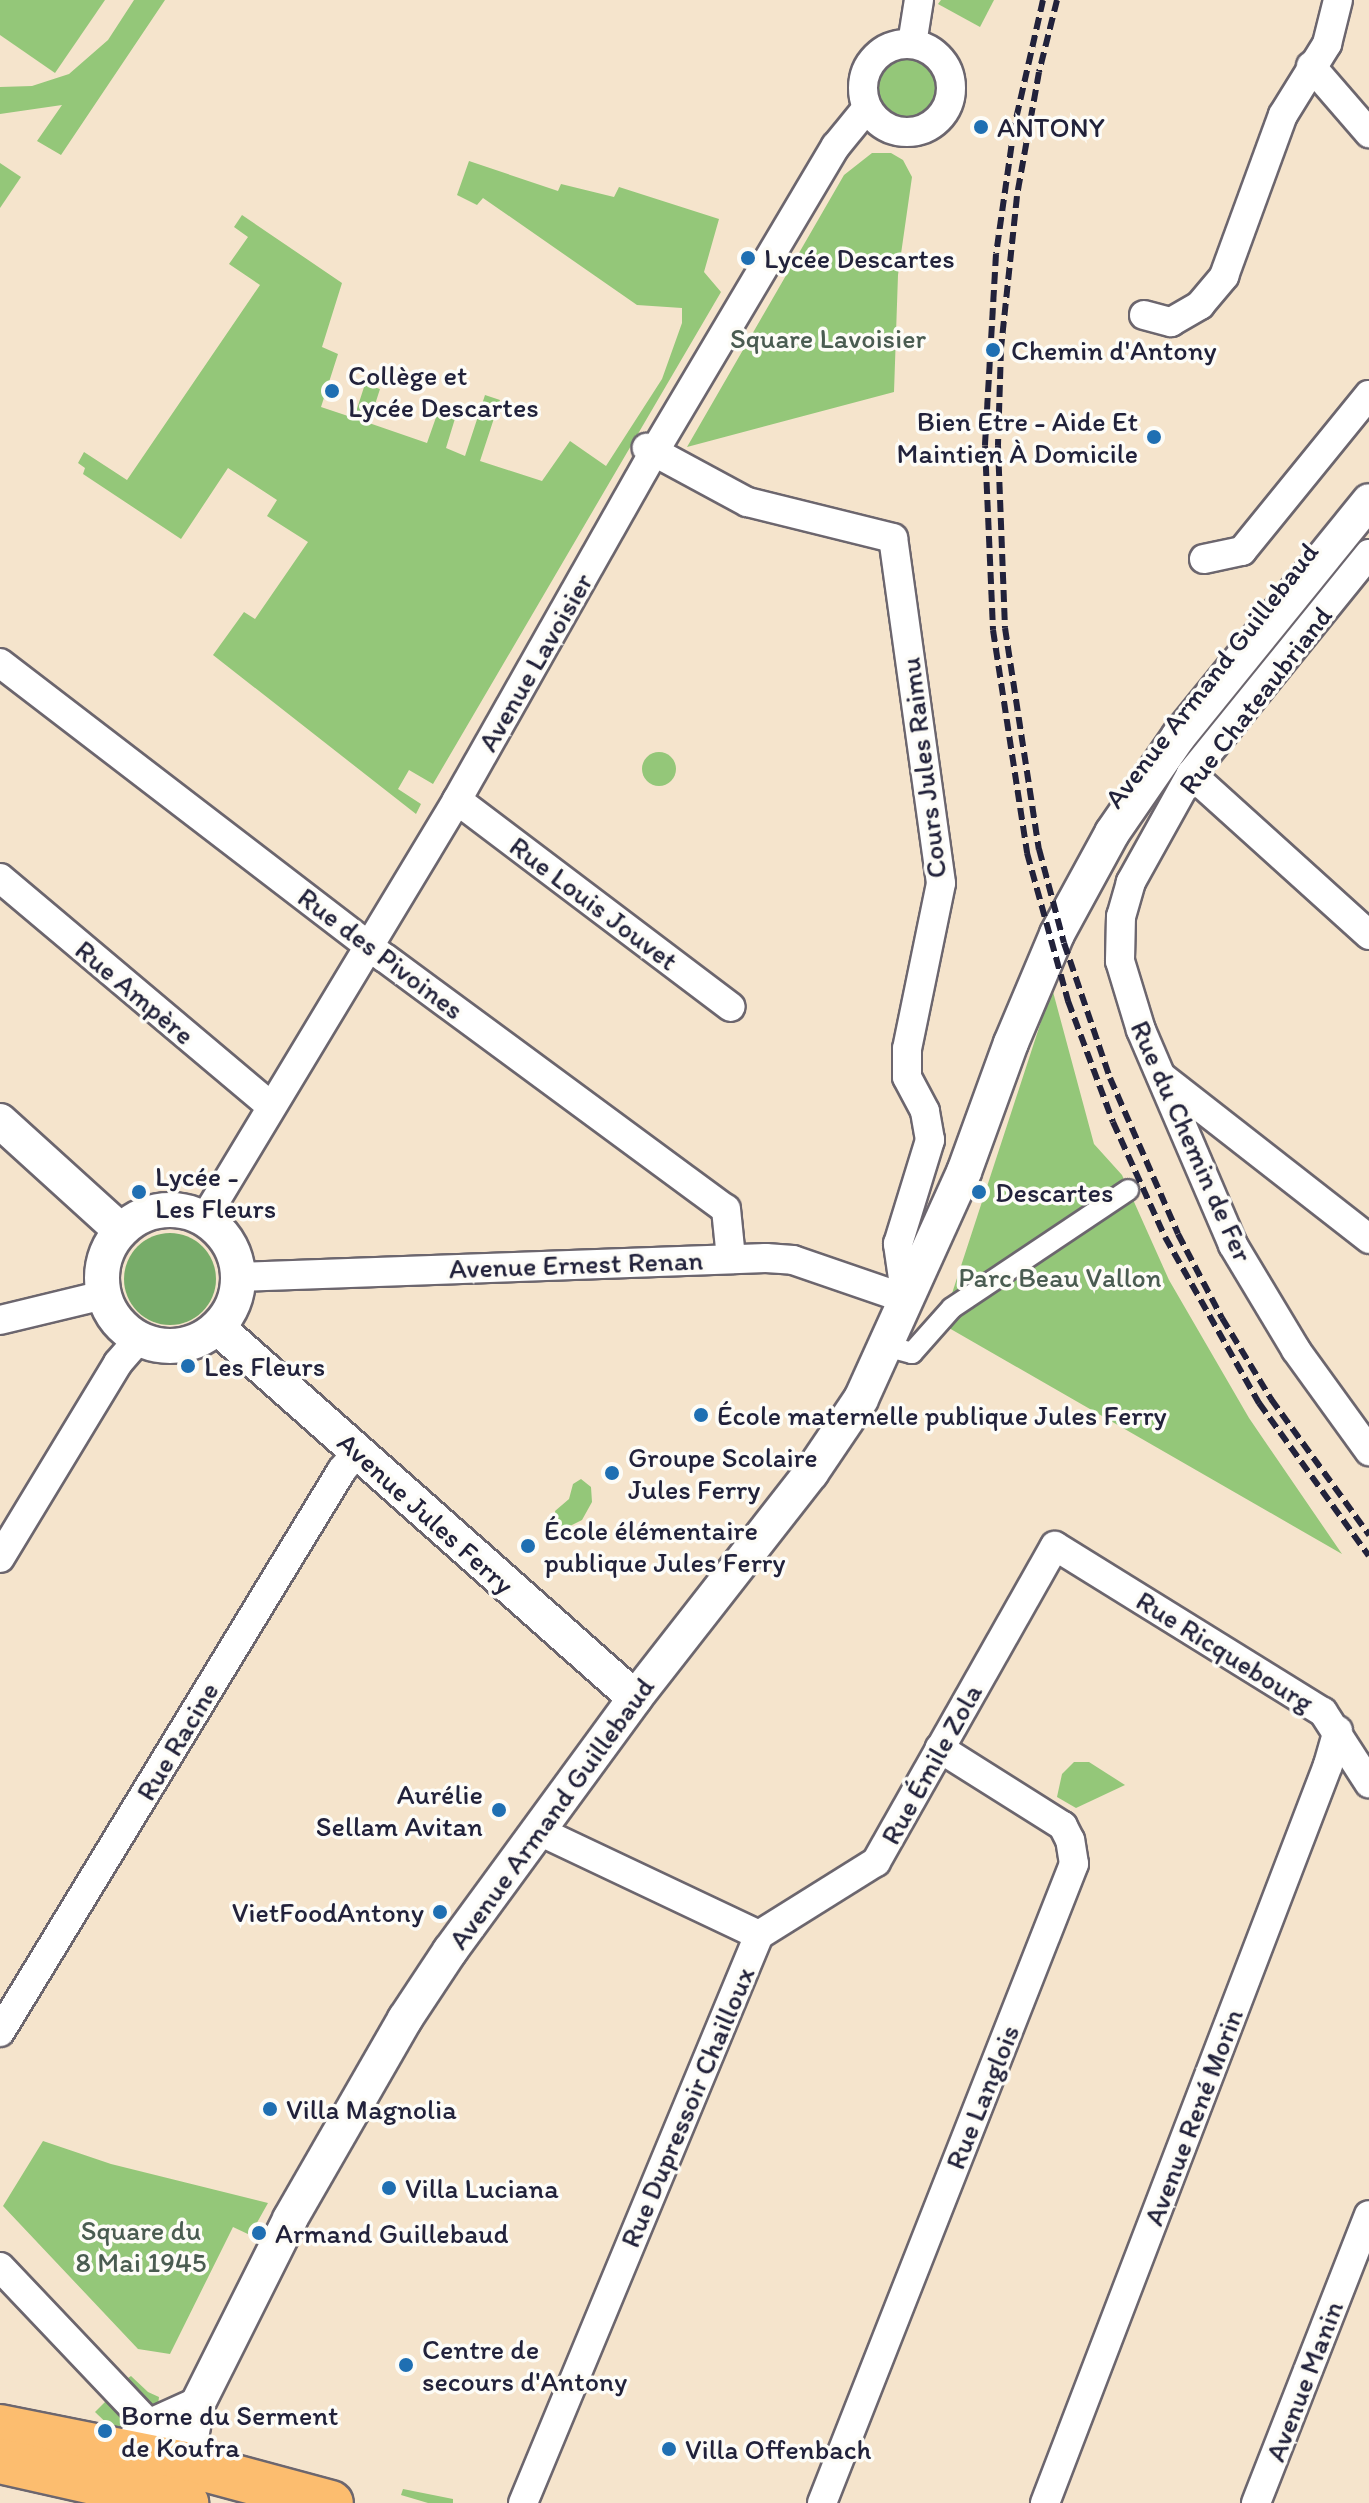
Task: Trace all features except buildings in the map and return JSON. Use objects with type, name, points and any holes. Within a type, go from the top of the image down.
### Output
[{"type":"main road","points":[[0,2427],[155,2476]]},
{"type":"main road","points":[[0,2461],[155,2476],[331,2503]]},
{"type":"street","points":[[912,44],[919,0]]},
{"type":"street","points":[[1144,315],[1171,322],[1214,292],[1224,276],[1283,115],[1327,44],[1338,0]]},
{"type":"street","points":[[912,44],[925,48],[944,64],[951,89],[943,114],[924,129],[899,132],[877,121],[867,108],[862,88],[872,60],[883,50],[912,44]]},
{"type":"street","points":[[1311,66],[1369,133]]},
{"type":"street","name":"Avenue Lavoisier","points":[[205,1218],[270,1105],[457,800],[650,450],[836,146],[867,108]]},
{"type":"street","points":[[1204,559],[1242,551],[1369,395]]},
{"type":"street","name":"Cours Jules Raimu","points":[[650,450],[747,502],[893,538],[941,883],[907,1049],[907,1077],[925,1111],[930,1140],[898,1244],[906,1299]]},
{"type":"street","name":"Avenue Armand Guillebaud","points":[[930,1240],[944,1166],[992,1037],[1046,916],[1096,825],[1166,726],[1369,475]]},
{"type":"street","name":"Avenue Armand Guillebaud","points":[[155,2476],[197,2405],[290,2219],[405,2019],[450,1951],[635,1698],[811,1473],[861,1399],[930,1240],[964,1172],[1057,934],[1112,833],[1179,736],[1369,501]]},
{"type":"street","name":"Rue Chateaubriand","points":[[1127,894],[1191,774],[1363,574]]},
{"type":"street","name":"Rue des Pivoines","points":[[0,663],[370,945],[726,1209],[731,1258]]},
{"type":"street","points":[[1191,774],[1369,935]]},
{"type":"street","name":"Rue Louis Jouvet","points":[[457,800],[731,1007]]},
{"type":"street","name":"Rue Ampère","points":[[0,878],[270,1105]]},
{"type":"street","name":"Rue du Chemin de Fer","points":[[1127,894],[1121,916],[1120,961],[1128,994],[1233,1245],[1296,1350],[1369,1451]]},
{"type":"street","points":[[1161,1077],[1369,1239]]},
{"type":"street","points":[[0,1121],[120,1230]]},
{"type":"street","points":[[886,1346],[912,1353],[952,1308],[1128,1190]]},
{"type":"street","points":[[162,1210],[186,1211],[205,1218],[224,1236],[235,1255],[238,1277],[230,1313],[218,1328],[201,1340],[180,1347],[159,1347],[138,1340],[116,1321],[103,1295],[104,1261],[120,1230],[139,1216],[162,1210]]},
{"type":"street","name":"Avenue Ernest Renan","points":[[238,1277],[731,1258],[793,1260],[906,1299]]},
{"type":"street","points":[[0,1320],[103,1295]]},
{"type":"street","name":"Avenue Jules Ferry","points":[[218,1328],[635,1698]]},
{"type":"street","points":[[0,1558],[118,1363],[138,1340]]},
{"type":"street","name":"Rue Racine","points":[[0,2032],[342,1470],[358,1451]]},
{"type":"street","name":"Rue Ricquebourg","points":[[1055,1546],[1323,1712],[1338,1730],[1369,1783]]},
{"type":"street","name":"Rue Émile Zola","points":[[759,1935],[876,1862],[1055,1546]]},
{"type":"street","name":"Avenue René Morin","points":[[1045,2503],[1328,1765],[1338,1730]]},
{"type":"street","name":"Rue Langlois","points":[[822,2503],[1074,1864],[1070,1840],[1063,1826],[939,1748]]},
{"type":"street","name":"Rue Dupressoir Chailloux","points":[[523,2503],[759,1935],[539,1831]]},
{"type":"street","name":"Avenue Manin","points":[[1256,2503],[1369,2215]]},
{"type":"street","points":[[0,2267],[155,2476],[197,2405]]},
{"type":"green space","points":[[0,0],[105,0],[55,73],[0,35]]},
{"type":"green space","points":[[134,0],[165,0],[61,155],[37,141],[62,105],[0,114],[0,87],[32,86],[69,74],[108,40]]},
{"type":"green space","points":[[941,0],[994,0],[980,27],[938,4]]},
{"type":"green space","points":[[901,57],[913,57],[929,66],[936,76],[936,100],[929,110],[913,119],[901,119],[881,105],[876,94],[876,82],[890,62]]},
{"type":"green space","name":"Square Lavoisier","points":[[872,153],[891,153],[903,160],[912,177],[898,275],[894,392],[687,447],[844,175]]},
{"type":"green space","points":[[469,161],[558,191],[561,184],[614,197],[619,187],[719,219],[704,272],[721,292],[433,784],[409,770],[398,789],[421,804],[416,814],[213,655],[244,612],[255,619],[308,542],[267,516],[277,500],[228,468],[181,539],[83,474],[85,468],[78,463],[84,452],[127,480],[260,285],[229,264],[248,237],[234,227],[242,215],[342,283],[322,347],[338,354],[321,407],[354,418],[365,384],[380,389],[369,423],[427,443],[440,406],[457,412],[446,448],[465,456],[485,395],[500,400],[480,461],[542,481],[570,441],[606,466],[662,379],[682,323],[682,308],[637,305],[483,198],[477,205],[457,195]]},
{"type":"green space","points":[[0,163],[21,177],[0,208]]},
{"type":"green space","points":[[659,752],[671,757],[676,769],[671,781],[659,786],[647,781],[642,769],[647,757]]},
{"type":"green space","name":"Parc Beau Vallon","points":[[1052,988],[1094,1144],[1122,1175],[1169,1280],[1249,1418],[1342,1554],[942,1324]]},
{"type":"green space","points":[[161,1233],[179,1233],[196,1240],[209,1253],[216,1279],[209,1305],[196,1318],[179,1325],[161,1325],[144,1318],[131,1305],[124,1288],[124,1270],[131,1253],[144,1240]]},
{"type":"green space","points":[[581,1479],[591,1487],[592,1502],[582,1520],[564,1529],[556,1520],[555,1511],[569,1499],[573,1484]]},
{"type":"green space","points":[[1074,1762],[1089,1762],[1125,1785],[1076,1808],[1057,1797],[1062,1774]]},
{"type":"green space","name":"Square du 8 Mai 1945","points":[[43,2141],[111,2164],[268,2203],[250,2235],[233,2227],[170,2354],[138,2349],[3,2206]]},
{"type":"green space","points":[[131,2376],[148,2392],[159,2397],[158,2405],[148,2403],[125,2380]]},
{"type":"green space","points":[[110,2397],[127,2420],[118,2434],[95,2412]]},
{"type":"green space","points":[[403,2489],[453,2499],[453,2503],[428,2503],[401,2495]]},
{"type":"railway","points":[[1043,0],[1014,128],[996,254],[985,446],[993,630],[1027,853],[1068,1001],[1113,1122],[1165,1237],[1259,1403],[1369,1556]]},
{"type":"railway","points":[[1057,0],[1039,72],[1017,196],[1001,349],[998,446],[1005,628],[1039,849],[1064,943],[1110,1078],[1178,1234],[1222,1318],[1271,1399],[1369,1535]]},
{"type":"place","name":"ANTONY","points":[[981,127]]},
{"type":"place","name":"Lycée Descartes","points":[[748,258]]},
{"type":"place","name":"Chemin d'Antony","points":[[993,350]]},
{"type":"place","name":"Collège et Lycée Descartes","points":[[332,391]]},
{"type":"place","name":"Bien Etre - Aide Et Maintien À Domicile","points":[[1154,437]]},
{"type":"place","name":"Lycée - Les Fleurs","points":[[139,1192]]},
{"type":"place","name":"Descartes","points":[[979,1192]]},
{"type":"place","name":"Les Fleurs","points":[[188,1366]]},
{"type":"place","name":"École maternelle publique Jules Ferry","points":[[701,1415]]},
{"type":"place","name":"Groupe Scolaire Jules Ferry","points":[[612,1473]]},
{"type":"place","name":"École élémentaire publique Jules Ferry","points":[[528,1546]]},
{"type":"place","name":"Aurélie Sellam Avitan","points":[[499,1810]]},
{"type":"place","name":"VietFoodAntony","points":[[440,1912]]},
{"type":"place","name":"Villa Magnolia","points":[[270,2109]]},
{"type":"place","name":"Villa Luciana","points":[[389,2188]]},
{"type":"place","name":"Armand Guillebaud","points":[[259,2233]]},
{"type":"place","name":"Centre de secours d'Antony","points":[[406,2365]]},
{"type":"place","name":"Borne du Serment de Koufra","points":[[105,2431]]},
{"type":"place","name":"Villa Offenbach","points":[[669,2449]]}]
